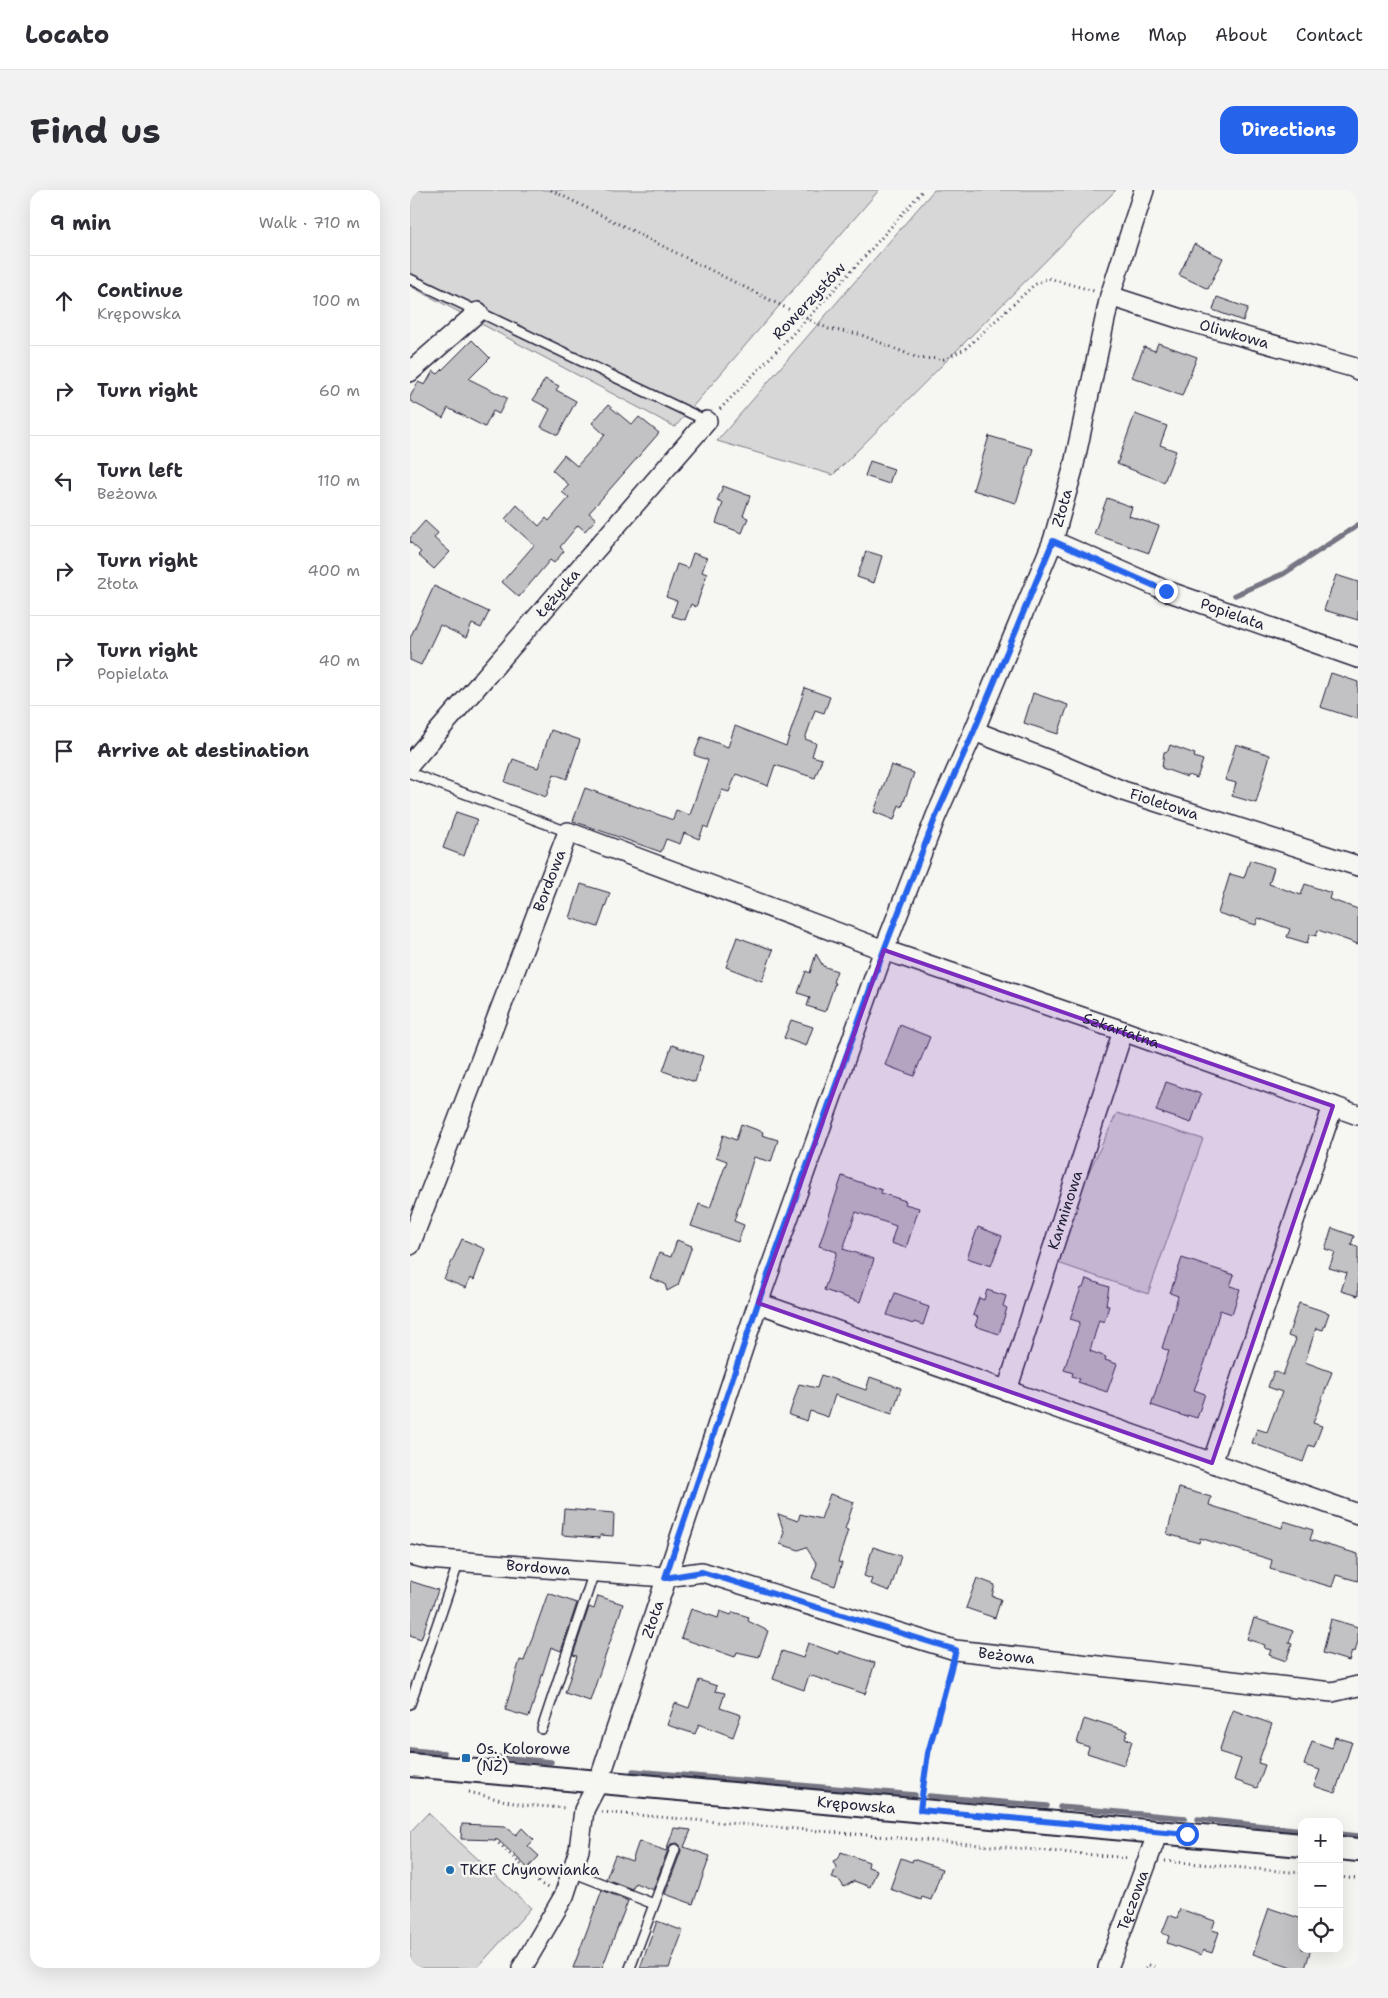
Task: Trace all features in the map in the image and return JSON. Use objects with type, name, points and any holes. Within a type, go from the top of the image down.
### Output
[{"type":"street","name":"Złota","points":[[522,1968],[564,1896],[582,1836],[584,1810],[599,1781],[758,1303],[884,950],[936,816],[974,731],[1053,541],[1073,469],[1110,296],[1144,190]]},
{"type":"street","name":"Oliwkowa","points":[[1110,296],[1181,319],[1356,365]]},
{"type":"street","points":[[410,372],[478,312]]},
{"type":"street","name":"Łężycka","points":[[410,764],[707,421]]},
{"type":"street","name":"Popielata","points":[[1053,541],[1166,591],[1358,658]]},
{"type":"street","name":"Fioletowa","points":[[974,731],[1123,791],[1358,866]]},
{"type":"street","name":"Bordowa","points":[[410,1245],[568,832],[884,950]]},
{"type":"street","name":"Szkarłatna","points":[[884,950],[1123,1031],[1358,1115]]},
{"type":"street","name":"Karminowa","points":[[1007,1390],[1123,1031]]},
{"type":"street","points":[[1212,1463],[1333,1106]]},
{"type":"street","points":[[758,1303],[1358,1514]]},
{"type":"street","name":"Bordowa","points":[[410,1555],[459,1561],[665,1578]]},
{"type":"street","name":"Beżowa","points":[[665,1578],[702,1572],[956,1650],[1332,1692],[1358,1686]]},
{"type":"street","name":"Krępowska","points":[[410,1765],[1298,1845]]},
{"type":"street","name":"Tęczowa","points":[[1108,1968],[1158,1832]]},
{"type":"street","points":[[1343,1848],[1358,1850]]},
{"type":"lane","points":[[410,278],[707,421]]},
{"type":"lane","points":[[410,773],[568,832]]},
{"type":"lane","points":[[410,1704],[459,1561]]},
{"type":"lane","points":[[542,1729],[594,1572]]},
{"type":"lane","points":[[630,1968],[675,1849]]},
{"type":"lane","points":[[572,1872],[654,1904]]},
{"type":"path","points":[[551,190],[829,329],[859,334],[918,358],[944,360],[965,349],[1034,285],[1048,278],[1110,296]]},
{"type":"path","name":"Rowerzystów","points":[[707,421],[869,254],[923,190]]},
{"type":"path","points":[[920,1810],[928,1753],[956,1650]]},
{"type":"path","points":[[465,1791],[522,1805],[778,1829],[906,1837],[1010,1849],[1298,1873]]},
{"type":"path","points":[[495,1840],[544,1886]]},
{"type":"path","points":[[1343,1877],[1358,1878]]},
{"type":"path","points":[[1145,1968],[1149,1965],[1157,1968]]},
{"type":"highlighted area","points":[[884,950],[1333,1106],[1212,1463],[758,1303]]},
{"type":"shaded area","points":[[410,190],[879,190],[675,427],[410,286]]},
{"type":"shaded area","points":[[934,190],[1116,190],[833,475],[717,441]]},
{"type":"shaded area","points":[[1117,1113],[1203,1139],[1148,1294],[1052,1261],[1062,1228]]},
{"type":"shaded area","name":"TKKF Chynowianka","points":[[428,1813],[531,1908],[477,1968],[410,1968],[410,1832]]},
{"type":"building","points":[[1194,244],[1223,258],[1208,289],[1179,275]]},
{"type":"building","points":[[1217,297],[1248,308],[1243,321],[1213,310]]},
{"type":"building","points":[[472,340],[490,358],[469,379],[507,398],[499,414],[493,411],[485,427],[448,408],[443,418],[410,401],[410,397],[418,382],[425,385],[433,371],[438,374]]},
{"type":"building","points":[[1158,343],[1197,357],[1182,396],[1132,377],[1144,347],[1155,351]]},
{"type":"building","points":[[545,379],[559,386],[556,390],[576,401],[558,435],[541,427],[550,409],[533,400]]},
{"type":"building","points":[[608,405],[632,425],[639,417],[659,433],[589,513],[596,519],[585,531],[578,525],[560,547],[564,551],[554,563],[550,560],[519,597],[502,582],[534,545],[505,519],[517,505],[539,526],[546,518],[549,521],[569,498],[562,492],[569,485],[552,470],[564,455],[577,466],[605,435],[592,423]]},
{"type":"building","points":[[1135,414],[1167,426],[1160,445],[1176,451],[1164,482],[1117,464]]},
{"type":"building","points":[[989,436],[1033,449],[1016,503],[973,490]]},
{"type":"building","points":[[870,461],[894,469],[889,484],[865,476]]},
{"type":"building","points":[[723,486],[750,496],[743,516],[748,518],[742,533],[716,523],[723,503],[717,501]]},
{"type":"building","points":[[1107,498],[1132,507],[1129,516],[1159,526],[1149,553],[1094,534]]},
{"type":"building","points":[[425,521],[438,533],[434,538],[450,552],[434,569],[418,555],[421,552],[410,542],[410,538]]},
{"type":"building","points":[[866,551],[882,556],[874,583],[857,577]]},
{"type":"building","points":[[693,553],[707,558],[702,572],[707,574],[696,607],[691,604],[685,620],[672,616],[677,601],[666,597],[677,564],[688,568]]},
{"type":"building","points":[[1336,575],[1358,582],[1358,620],[1324,610]]},
{"type":"building","points":[[434,586],[489,612],[481,628],[472,624],[466,638],[440,625],[421,665],[410,660],[410,638]]},
{"type":"building","points":[[1331,673],[1358,682],[1358,719],[1320,707]]},
{"type":"building","points":[[805,688],[830,697],[824,713],[815,710],[805,739],[816,743],[812,756],[822,759],[815,778],[775,765],[768,786],[736,774],[729,792],[722,790],[708,828],[704,826],[699,839],[684,833],[680,844],[666,839],[661,852],[573,821],[585,788],[673,820],[676,810],[690,815],[708,760],[694,755],[701,737],[728,747],[735,726],[786,746]]},
{"type":"building","points":[[1033,693],[1068,705],[1058,734],[1024,723]]},
{"type":"building","points":[[551,730],[580,740],[567,779],[554,774],[546,797],[505,782],[513,759],[538,768]]},
{"type":"building","points":[[1236,744],[1270,755],[1256,803],[1232,796],[1236,783],[1225,780]]},
{"type":"building","points":[[1170,745],[1195,754],[1194,757],[1203,760],[1197,778],[1188,775],[1187,777],[1162,768],[1164,752],[1168,751]]},
{"type":"building","points":[[891,765],[914,773],[902,807],[899,805],[894,820],[874,812]]},
{"type":"building","points":[[456,812],[477,819],[464,856],[443,848]]},
{"type":"building","points":[[1250,860],[1274,868],[1269,884],[1301,895],[1305,884],[1331,893],[1329,899],[1358,909],[1358,944],[1318,930],[1316,936],[1310,934],[1307,943],[1287,937],[1290,929],[1258,918],[1256,925],[1218,913],[1230,874],[1244,878]]},
{"type":"building","points":[[581,884],[610,893],[598,927],[570,918]]},
{"type":"building","points":[[737,937],[773,950],[762,981],[726,967]]},
{"type":"building","points":[[816,954],[823,966],[837,971],[825,1012],[807,1006],[810,997],[798,993],[806,971],[810,973]]},
{"type":"building","points":[[791,1020],[813,1027],[806,1046],[784,1038]]},
{"type":"building","points":[[900,1025],[930,1037],[914,1076],[885,1065]]},
{"type":"building","points":[[672,1045],[703,1056],[695,1082],[663,1071]]},
{"type":"building","points":[[1166,1082],[1201,1094],[1191,1123],[1156,1111]]},
{"type":"building","points":[[741,1124],[763,1132],[762,1135],[778,1140],[771,1162],[754,1157],[734,1221],[744,1225],[738,1242],[691,1226],[699,1204],[710,1208],[727,1161],[716,1157],[723,1135],[736,1140]]},
{"type":"building","points":[[842,1176],[882,1190],[881,1193],[906,1201],[905,1204],[919,1208],[906,1248],[891,1243],[896,1226],[856,1212],[843,1249],[874,1259],[860,1302],[824,1290],[837,1252],[819,1246]]},
{"type":"building","points":[[978,1227],[1002,1236],[991,1266],[967,1258]]},
{"type":"building","points":[[1332,1228],[1354,1236],[1351,1245],[1358,1247],[1358,1296],[1341,1291],[1347,1273],[1329,1268],[1335,1252],[1325,1249]]},
{"type":"building","points":[[462,1239],[485,1249],[474,1280],[470,1278],[466,1288],[444,1279]]},
{"type":"building","points":[[677,1240],[692,1246],[678,1285],[667,1291],[665,1284],[650,1278],[659,1253],[671,1257]]},
{"type":"building","points":[[1182,1258],[1234,1275],[1230,1286],[1240,1289],[1232,1314],[1220,1310],[1205,1362],[1194,1390],[1205,1394],[1197,1418],[1187,1415],[1187,1417],[1151,1405],[1169,1351],[1162,1348],[1178,1296],[1170,1293]]},
{"type":"building","points":[[1086,1279],[1109,1287],[1106,1305],[1109,1306],[1104,1322],[1099,1320],[1090,1351],[1106,1357],[1105,1360],[1117,1364],[1107,1392],[1078,1382],[1080,1379],[1072,1376],[1073,1373],[1064,1370],[1080,1322],[1070,1319]]},
{"type":"building","points":[[987,1290],[1006,1296],[1003,1306],[1007,1308],[999,1334],[975,1326],[978,1317],[973,1315],[979,1298],[984,1300]]},
{"type":"building","points":[[895,1293],[929,1307],[923,1325],[914,1322],[913,1324],[887,1315]]},
{"type":"building","points":[[1299,1303],[1329,1313],[1323,1330],[1316,1328],[1305,1362],[1332,1372],[1313,1423],[1322,1426],[1314,1447],[1309,1445],[1303,1462],[1252,1443],[1257,1429],[1267,1432],[1282,1392],[1268,1387],[1274,1371],[1283,1375],[1296,1339],[1288,1336]]},
{"type":"building","points":[[821,1375],[866,1390],[870,1377],[901,1388],[892,1414],[835,1395],[828,1417],[810,1411],[807,1421],[789,1415],[799,1384],[817,1388]]},
{"type":"building","points":[[1179,1488],[1211,1497],[1209,1505],[1282,1528],[1284,1521],[1313,1530],[1310,1540],[1358,1554],[1358,1581],[1336,1575],[1332,1587],[1270,1569],[1272,1560],[1200,1538],[1199,1543],[1167,1534]]},
{"type":"building","points":[[830,1494],[854,1502],[845,1529],[848,1530],[838,1562],[842,1563],[835,1586],[812,1578],[817,1564],[806,1547],[799,1550],[780,1544],[784,1532],[778,1514],[798,1521],[800,1514],[821,1519]]},
{"type":"building","points":[[564,1509],[614,1513],[613,1536],[600,1535],[600,1538],[562,1535]]},
{"type":"building","points":[[873,1547],[901,1556],[890,1591],[870,1584],[872,1579],[864,1576]]},
{"type":"building","points":[[977,1578],[995,1585],[992,1596],[1001,1599],[995,1618],[966,1608]]},
{"type":"building","points":[[410,1581],[438,1590],[421,1639],[410,1635]]},
{"type":"building","points":[[548,1593],[577,1603],[561,1651],[551,1647],[529,1717],[505,1710],[520,1660],[524,1661]]},
{"type":"building","points":[[598,1596],[623,1604],[590,1701],[565,1693],[577,1656],[573,1655],[589,1607],[594,1609]]},
{"type":"building","points":[[691,1609],[718,1618],[720,1611],[731,1615],[733,1612],[749,1617],[748,1621],[768,1631],[759,1657],[737,1652],[735,1657],[681,1638]]},
{"type":"building","points":[[1254,1618],[1293,1631],[1289,1643],[1292,1644],[1286,1661],[1269,1655],[1271,1650],[1264,1648],[1265,1645],[1247,1639]]},
{"type":"building","points":[[1331,1619],[1358,1627],[1358,1641],[1355,1652],[1352,1651],[1349,1661],[1323,1653]]},
{"type":"building","points":[[808,1643],[839,1654],[840,1651],[875,1663],[865,1694],[809,1675],[804,1690],[773,1679],[782,1651],[803,1658]]},
{"type":"building","points":[[699,1680],[717,1686],[715,1691],[725,1693],[720,1708],[741,1715],[733,1737],[699,1724],[695,1734],[667,1725],[675,1703],[689,1708]]},
{"type":"building","points":[[1233,1710],[1272,1724],[1258,1763],[1265,1765],[1257,1788],[1234,1780],[1241,1759],[1219,1752]]},
{"type":"building","points":[[1084,1719],[1128,1731],[1125,1738],[1132,1741],[1124,1765],[1087,1753],[1089,1747],[1077,1743]]},
{"type":"building","points":[[1335,1737],[1352,1742],[1335,1793],[1314,1786],[1320,1770],[1304,1765],[1312,1741],[1332,1748]]},
{"type":"building","points":[[462,1824],[505,1826],[516,1835],[522,1828],[534,1840],[528,1846],[539,1856],[528,1868],[498,1840],[461,1839]]},
{"type":"building","points":[[674,1828],[691,1830],[684,1847],[710,1856],[693,1904],[665,1894],[681,1851],[680,1845],[677,1843],[671,1844],[669,1847],[653,1890],[635,1883],[632,1889],[606,1879],[615,1855],[632,1861],[639,1841],[666,1851]]},
{"type":"building","points":[[841,1852],[869,1862],[868,1867],[877,1870],[870,1887],[854,1881],[844,1887],[840,1881],[832,1878],[836,1867],[833,1861],[839,1858]]},
{"type":"building","points":[[901,1858],[912,1862],[913,1859],[942,1869],[931,1900],[922,1897],[921,1900],[890,1889]]},
{"type":"building","points":[[602,1890],[628,1901],[602,1968],[573,1968]]},
{"type":"building","points":[[1269,1908],[1298,1918],[1298,1953],[1310,1953],[1305,1968],[1295,1968],[1253,1954]]},
{"type":"building","points":[[1180,1909],[1215,1921],[1212,1930],[1219,1932],[1212,1953],[1203,1950],[1201,1955],[1167,1943],[1169,1936],[1162,1933],[1169,1915],[1177,1918]]},
{"type":"building","points":[[657,1921],[683,1931],[669,1968],[640,1968]]},
{"type":"waterway","points":[[1235,595],[1283,574],[1358,525]]},
{"type":"waterway","points":[[410,1750],[444,1753]]},
{"type":"waterway","points":[[500,1757],[551,1762]]},
{"type":"waterway","points":[[633,1771],[915,1795]]},
{"type":"waterway","points":[[929,1796],[1047,1806]]},
{"type":"waterway","points":[[1060,1807],[1185,1818]]},
{"type":"waterway","points":[[1198,1819],[1298,1830]]},
{"type":"waterway","points":[[1343,1834],[1358,1836]]},
{"type":"place","name":"Os. Kolorowe (NŻ)","points":[[466,1758]]},
{"type":"place","name":"TKKF Chynowianka","points":[[450,1870]]},
{"type":"route","points":[[1166,591],[1053,541],[974,731],[936,816],[884,950],[758,1303],[665,1578],[702,1572],[956,1650],[928,1753],[920,1810],[1187,1834]]}]
